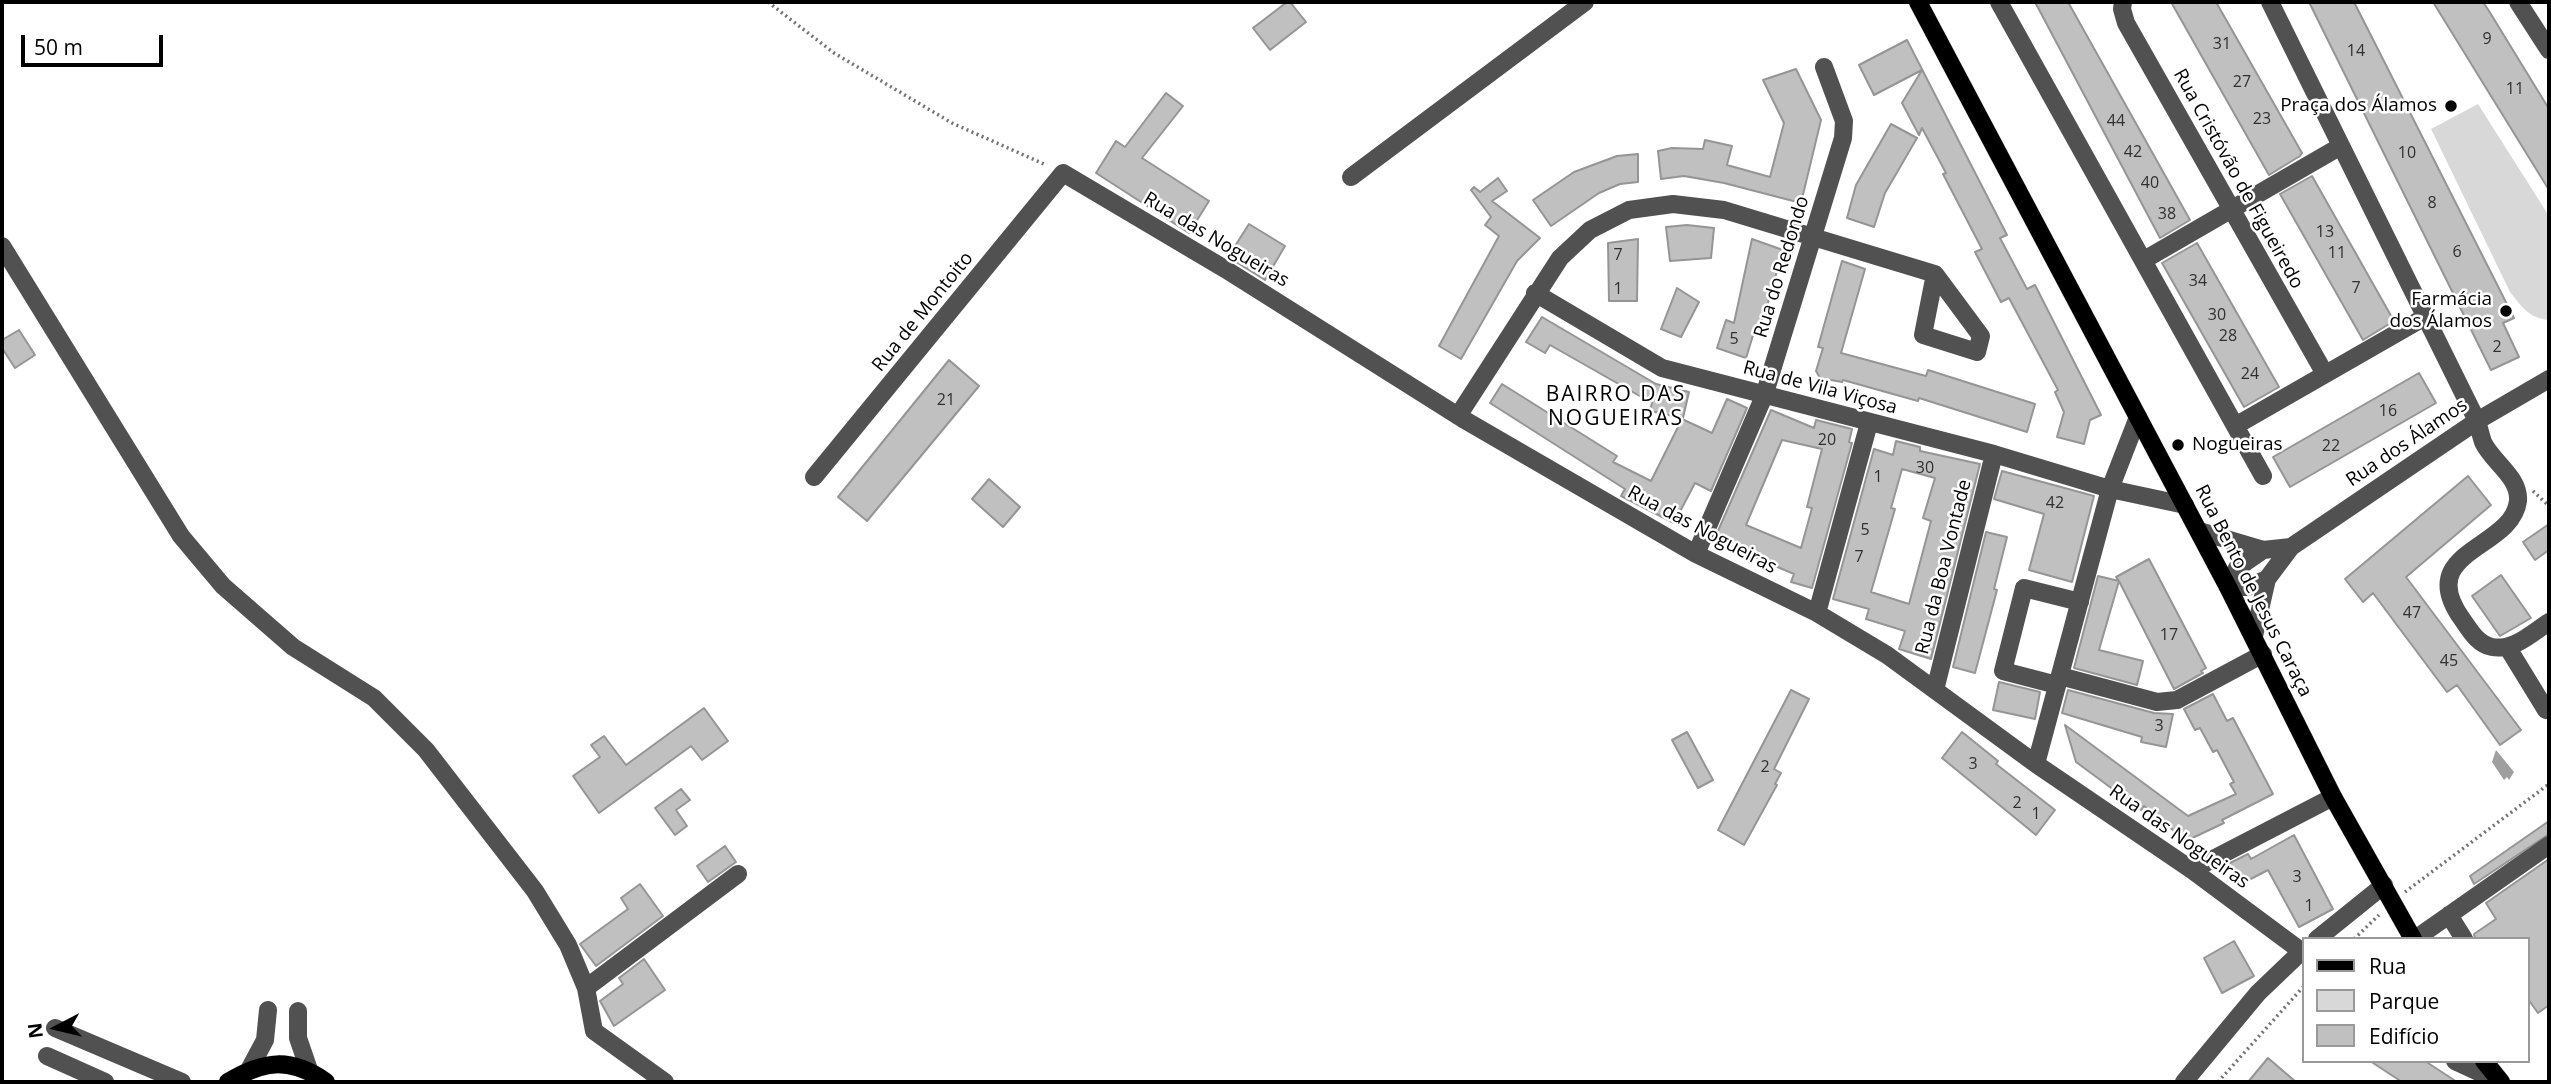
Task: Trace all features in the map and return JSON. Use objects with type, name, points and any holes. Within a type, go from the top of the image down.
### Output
[{"type":"main road","name":"Rua Bento de Jesus Caraça","points":[[1918,2],[2254,636],[2333,797],[2413,937]]},
{"type":"main road","points":[[228,1082],[250,1068],[280,1063],[309,1070],[326,1082]]},
{"type":"main road","points":[[2486,1063],[2501,1082]]},
{"type":"street","points":[[1351,177],[1586,2]]},
{"type":"street","points":[[1999,2],[2263,476]]},
{"type":"street","name":"Rua Cristóvão de Figueiredo","points":[[2123,2],[2126,23],[2325,374]]},
{"type":"street","points":[[2270,2],[2477,421],[2484,443],[2514,482],[2518,500],[2512,517],[2452,569],[2447,582],[2449,600],[2477,640],[2490,646],[2508,648],[2549,622]]},
{"type":"street","points":[[2518,2],[2549,50]]},
{"type":"street","name":"Rua do Redondo","points":[[1696,554],[1764,396],[1843,138],[1844,121],[1824,67]]},
{"type":"street","points":[[2144,260],[2341,146]]},
{"type":"street","name":"Rua das Nogueiras","points":[[1063,173],[1225,269],[1458,416],[1696,554],[1817,613],[1935,690],[2302,950]]},
{"type":"street","name":"Rua de Montoito","points":[[814,477],[1063,173]]},
{"type":"street","points":[[1458,416],[1560,258],[1590,230],[1629,210],[1673,204],[1724,210],[1935,274]]},
{"type":"street","points":[[2,246],[181,536],[223,586],[293,647],[374,698],[426,750],[535,891],[568,946],[586,988],[594,1031],[640,1075],[665,1082]]},
{"type":"street","name":"Rua de Vila Viçosa","points":[[1535,293],[1662,368],[1994,454],[2110,489],[2185,505]]},
{"type":"street","points":[[2235,426],[2425,317]]},
{"type":"street","name":"Rua dos Álamos","points":[[2291,547],[2477,421],[2549,379]]},
{"type":"street","points":[[2036,764],[2110,489],[2138,417]]},
{"type":"street","points":[[1817,613],[1869,423]]},
{"type":"street","name":"Rua da Boa Vontade","points":[[1935,690],[1994,454]]},
{"type":"street","points":[[2199,531],[2263,550],[2291,547]]},
{"type":"street","points":[[2254,636],[2267,579],[2291,547]]},
{"type":"street","points":[[2263,550],[2237,568],[2228,587],[2246,587],[2267,579]]},
{"type":"street","points":[[2080,602],[2024,588],[2003,671],[2157,702],[2177,700],[2263,654]]},
{"type":"street","points":[[2508,648],[2546,710]]},
{"type":"street","points":[[2192,870],[2333,797]]},
{"type":"street","points":[[2417,937],[2549,845]]},
{"type":"street","points":[[586,988],[737,874]]},
{"type":"street","points":[[2319,937],[2384,885]]},
{"type":"street","points":[[2449,915],[2463,937]]},
{"type":"street","points":[[2184,1082],[2258,993],[2302,950]]},
{"type":"street","points":[[250,1068],[265,1040],[268,1010]]},
{"type":"street","points":[[298,1011],[298,1038],[309,1070]]},
{"type":"street","points":[[55,1028],[182,1082]]},
{"type":"street","points":[[47,1056],[105,1082]]},
{"type":"street","points":[[2459,1063],[2501,1082]]},
{"type":"path","points":[[768,2],[834,53],[952,123],[1063,173]]},
{"type":"path","points":[[2402,894],[2457,850],[2549,784]]},
{"type":"path","points":[[2356,937],[2381,913]]},
{"type":"path","points":[[2218,1082],[2302,988]]},
{"type":"green space","points":[[2478,104],[2549,216],[2548,320],[2531,314],[2510,292],[2431,129]]},
{"type":"shaded area","points":[[2496,750],[2514,772],[2509,780],[2507,777],[2504,780],[2492,762]]},
{"type":"building","points":[[1290,2],[1306,22],[1270,50],[1253,28]]},
{"type":"building","points":[[2035,2],[2068,2],[2190,220],[2160,238]]},
{"type":"building","points":[[2171,2],[2216,2],[2302,153],[2300,156],[2269,175]]},
{"type":"building","points":[[2309,2],[2354,2],[2514,318],[2503,323],[2519,357],[2491,370]]},
{"type":"building","points":[[2433,2],[2483,2],[2489,11],[2549,109],[2549,190]]},
{"type":"building","points":[[1907,40],[2007,235],[2000,238],[2027,289],[2035,285],[2101,415],[2090,420],[2084,444],[2057,437],[2064,412],[2055,392],[2058,390],[2009,298],[2001,302],[1975,252],[1982,249],[1943,174],[1946,173],[1922,128],[1919,135],[1902,103],[1922,70],[1874,95],[1859,65]]},
{"type":"building","points":[[1796,69],[1821,120],[1801,203],[1724,183],[1684,176],[1661,179],[1658,151],[1672,148],[1703,149],[1705,140],[1732,146],[1727,165],[1770,177],[1784,123],[1763,80]]},
{"type":"building","points":[[1166,93],[1183,106],[1142,158],[1209,201],[1189,233],[1096,173],[1116,141],[1125,147]]},
{"type":"building","points":[[1891,124],[1917,138],[1885,193],[1874,227],[1847,218],[1856,185]]},
{"type":"building","points":[[1638,154],[1638,182],[1620,184],[1599,193],[1551,226],[1533,200],[1574,172],[1617,156]]},
{"type":"building","points":[[2312,176],[2394,321],[2363,340],[2280,194]]},
{"type":"building","points":[[1498,178],[1507,191],[1492,201],[1540,238],[1517,261],[1461,359],[1439,346],[1499,236],[1485,225],[1491,217],[1471,190],[1474,187],[1480,192]]},
{"type":"building","points":[[1249,224],[1285,246],[1265,280],[1228,257]]},
{"type":"building","points":[[1687,225],[1714,228],[1711,258],[1670,261],[1666,227]]},
{"type":"building","points":[[1638,239],[1637,301],[1609,301],[1608,243]]},
{"type":"building","points":[[1752,239],[1783,250],[1759,330],[1755,329],[1746,358],[1717,348],[1726,320],[1734,323]]},
{"type":"building","points":[[2197,243],[2279,387],[2244,407],[2162,263]]},
{"type":"building","points":[[1842,261],[1865,269],[1841,353],[1926,376],[1928,370],[2035,404],[2027,432],[1919,398],[1918,401],[1843,380],[1820,378],[1816,371],[1823,348],[1818,347]]},
{"type":"building","points":[[1677,288],[1699,302],[1681,337],[1661,329]]},
{"type":"building","points":[[1542,317],[1656,384],[1689,392],[1683,418],[1650,411],[1652,403],[1550,345],[1545,353],[1526,342]]},
{"type":"building","points":[[19,330],[35,355],[15,368],[2,348],[2,340]]},
{"type":"building","points":[[949,360],[979,386],[867,521],[838,497]]},
{"type":"building","points":[[2419,373],[2436,403],[2290,487],[2273,457]]},
{"type":"building","points":[[1502,384],[1617,456],[1613,462],[1651,481],[1682,419],[1712,433],[1727,399],[1747,408],[1711,491],[1695,483],[1674,523],[1621,496],[1625,489],[1490,403]]},
{"type":"building","points":[[1771,410],[1814,428],[1816,420],[1852,429],[1849,442],[1852,443],[1812,588],[1791,582],[1794,574],[1714,540]],"holes":[[[1782,440],[1822,449],[1807,507],[1812,508],[1801,548],[1746,525]]]},
{"type":"building","points":[[1896,441],[1920,447],[1920,451],[1980,464],[1931,659],[1899,649],[1905,631],[1866,619],[1869,609],[1833,599],[1874,449],[1893,455]],"holes":[[[1902,469],[1935,478],[1923,518],[1931,521],[1909,604],[1871,592],[1895,509],[1891,508]]]},
{"type":"building","points":[[2002,471],[2094,496],[2072,582],[2029,570],[2044,514],[1994,499]]},
{"type":"building","points":[[2468,476],[2491,505],[2406,577],[2521,730],[2500,745],[2457,685],[2447,692],[2373,593],[2363,602],[2345,579]]},
{"type":"building","points":[[989,479],[1020,507],[1003,527],[972,499]]},
{"type":"building","points":[[2549,524],[2549,550],[2535,560],[2523,542]]},
{"type":"building","points":[[1986,532],[2007,537],[1994,589],[1997,590],[1975,673],[1953,667]]},
{"type":"building","points":[[2149,559],[2206,668],[2201,671],[2203,673],[2174,689],[2116,577]]},
{"type":"building","points":[[2501,575],[2531,618],[2500,636],[2472,596]]},
{"type":"building","points":[[2098,576],[2119,581],[2099,650],[2143,661],[2137,685],[2074,668]]},
{"type":"building","points":[[1999,682],[2040,692],[2035,719],[1993,710]]},
{"type":"building","points":[[1791,690],[1809,699],[1774,769],[1781,773],[1775,784],[1777,785],[1744,845],[1718,830]]},
{"type":"building","points":[[2068,690],[2154,713],[2173,714],[2166,747],[2141,742],[2142,737],[2062,713]]},
{"type":"building","points":[[2213,694],[2227,721],[2233,718],[2273,794],[2222,820],[2224,823],[2186,841],[2144,806],[2141,810],[2076,762],[2065,725],[2188,816],[2236,794],[2230,784],[2234,782],[2217,750],[2213,752],[2200,728],[2195,730],[2184,709]]},
{"type":"building","points":[[704,708],[728,741],[702,760],[691,746],[599,813],[573,776],[600,757],[591,745],[604,736],[626,765]]},
{"type":"building","points":[[1687,732],[1713,780],[1698,788],[1672,740]]},
{"type":"building","points":[[1962,732],[1998,761],[1996,764],[2055,810],[2036,835],[1942,758]]},
{"type":"building","points":[[681,789],[690,800],[676,810],[687,826],[675,835],[655,808]]},
{"type":"building","points":[[2549,821],[2549,834],[2474,884],[2470,876]]},
{"type":"building","points":[[2294,835],[2333,909],[2299,927],[2268,870],[2239,885],[2228,864],[2248,854],[2251,859]]},
{"type":"building","points":[[725,846],[736,862],[708,882],[697,866]]},
{"type":"building","points":[[2549,859],[2549,1005],[2538,1013],[2530,1002],[2530,937],[2475,937],[2474,934],[2496,919],[2486,903]]},
{"type":"building","points":[[640,884],[663,916],[596,966],[580,944],[628,909],[621,898]]},
{"type":"building","points":[[2234,941],[2254,976],[2222,993],[2204,958]]},
{"type":"building","points":[[644,959],[665,990],[614,1026],[600,1001],[623,984],[619,978]]},
{"type":"building","points":[[2268,1058],[2296,1082],[2248,1082]]},
{"type":"building","points":[[2373,1063],[2428,1063],[2457,1082],[2402,1082]]},
{"type":"place","name":"Praça dos Álamos","points":[[2451,106]]},
{"type":"place","name":"Farmácia dos Álamos","points":[[2506,311]]},
{"type":"place","name":"Nogueiras","points":[[2178,445]]},
{"type":"district","name":"BAIRRO DAS NOGUEIRAS","points":[[1616,407]]}]
